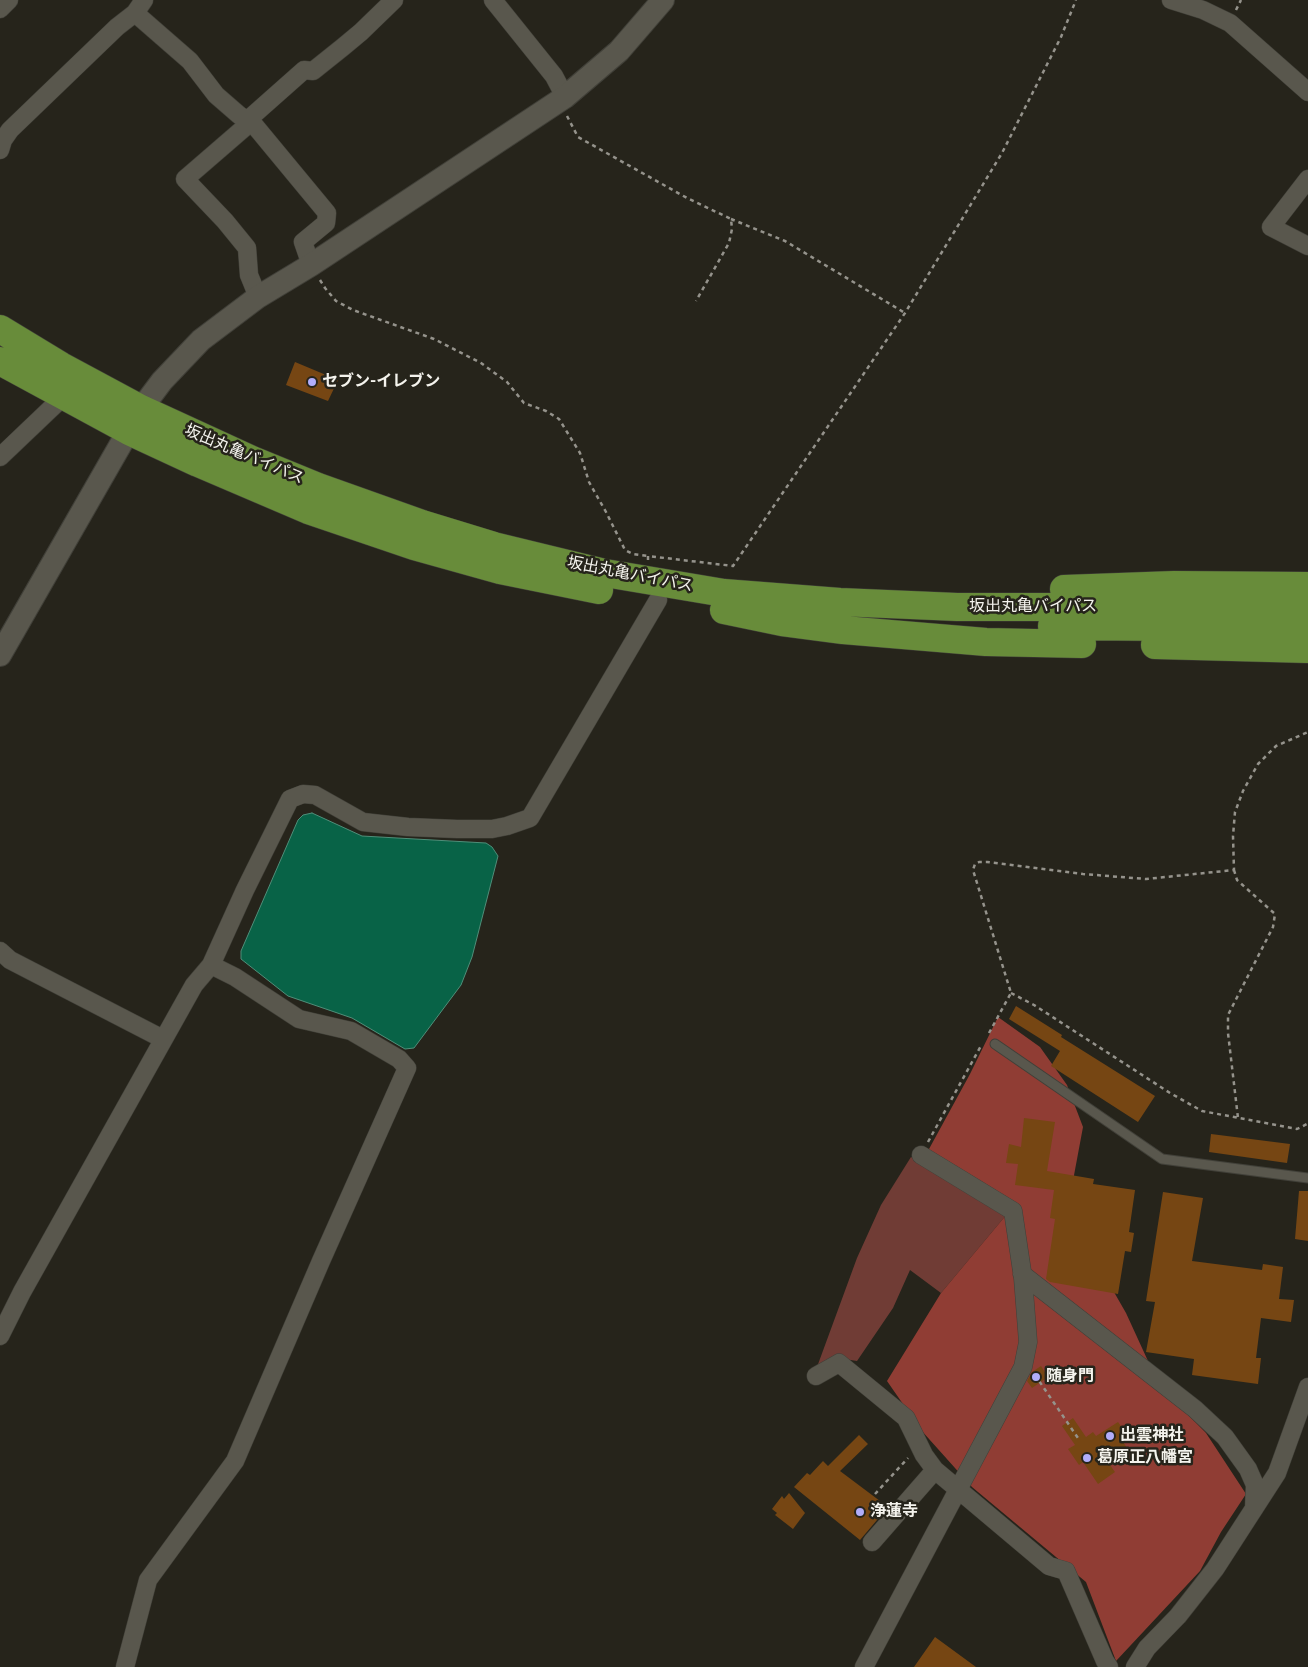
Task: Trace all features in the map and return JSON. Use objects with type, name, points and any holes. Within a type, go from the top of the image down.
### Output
[{"type":"highway","name":"坂出丸亀バイパス","points":[[0,329],[61,366],[198,463],[308,510],[414,546],[500,570],[650,578],[724,593],[808,600],[958,607],[1308,607]]},
{"type":"highway","name":"坂出丸亀バイパス","points":[[0,361],[63,397],[135,420]]},
{"type":"highway","name":"坂出丸亀バイパス","points":[[650,578],[724,610],[957,625],[1308,628]]},
{"type":"highway","points":[[808,600],[1174,585],[1308,586]]},
{"type":"highway","points":[[724,610],[782,622],[843,630],[986,642],[1308,649]]},
{"type":"street","points":[[0,9],[9,0]]},
{"type":"street","points":[[258,297],[249,275],[247,248],[225,221],[185,179],[244,128],[248,121],[304,70],[313,71],[362,32],[394,0]]},
{"type":"street","points":[[493,0],[554,76],[565,97]]},
{"type":"street","points":[[0,656],[135,420],[162,381],[202,340],[258,297],[311,265],[565,97],[619,51],[663,0]]},
{"type":"street","points":[[1171,0],[1203,10],[1230,23],[1308,92]]},
{"type":"street","points":[[0,150],[3,140],[10,130],[139,6],[190,60],[216,95],[255,126],[327,213],[326,223],[303,242],[311,265]]},
{"type":"street","points":[[1308,179],[1271,227],[1308,246]]},
{"type":"street","points":[[0,457],[63,397]]},
{"type":"street","points":[[0,1336],[22,1292],[194,985],[211,965],[245,890],[290,799],[303,794],[315,795],[363,822],[408,827],[457,830],[492,829],[530,818],[650,578]]},
{"type":"street","points":[[0,951],[10,960],[164,1039]]},
{"type":"street","points":[[125,1667],[148,1580],[235,1461],[407,1068],[399,1059],[351,1031],[299,1019],[235,977],[211,965]]},
{"type":"street","points":[[864,1667],[1023,1367],[1028,1342],[1022,1274],[1013,1211],[922,1155]]},
{"type":"street","points":[[1022,1274],[1195,1408],[1225,1437],[1248,1469],[1255,1485],[1254,1509]]},
{"type":"street","points":[[816,1376],[839,1363],[906,1418],[919,1445],[935,1470],[1049,1566],[1066,1571],[1109,1667]]},
{"type":"street","points":[[1135,1667],[1147,1648],[1178,1616],[1215,1569],[1277,1473],[1308,1387]]},
{"type":"street","points":[[872,1542],[935,1470]]},
{"type":"lane","points":[[995,1044],[1162,1159],[1308,1178]]},
{"type":"path","points":[[311,265],[325,288],[336,301],[353,310],[434,339],[481,363],[507,382],[524,403],[546,411],[559,419],[580,453],[589,482],[624,550],[633,554],[650,578],[733,566],[905,314],[1002,154],[1061,37],[1076,0]]},
{"type":"path","points":[[565,97],[567,114],[578,137],[686,198],[730,219],[785,241],[905,314]]},
{"type":"path","points":[[696,301],[729,243],[732,229],[730,219]]},
{"type":"path","points":[[1238,1118],[1228,1033],[1228,1014],[1273,927],[1275,914],[1237,880],[1234,870],[1233,836],[1235,812],[1258,764],[1276,746],[1308,732]]},
{"type":"path","points":[[1234,870],[1146,879],[979,862],[975,864],[973,870],[1011,993],[1034,1005],[1170,1093],[1202,1111],[1297,1129],[1308,1122]]},
{"type":"path","points":[[988,1034],[1011,993]]},
{"type":"path","points":[[922,1155],[983,1043]]},
{"type":"path","points":[[1024,1360],[1080,1441]]},
{"type":"path","points":[[875,1494],[919,1445]]},
{"type":"shaded area","points":[[312,813],[362,836],[486,843],[492,847],[498,856],[472,957],[461,985],[414,1048],[405,1049],[352,1018],[288,996],[241,959],[241,951],[298,820],[303,815]]},
{"type":"shaded area","points":[[998,1017],[1040,1047],[1067,1085],[1083,1127],[1069,1202],[1087,1245],[1126,1313],[1159,1385],[1206,1433],[1246,1494],[1221,1532],[1200,1571],[1116,1661],[1086,1582],[972,1487],[921,1430],[887,1381],[941,1293],[1007,1214],[929,1152]]},
{"type":"shaded area","points":[[911,1157],[1007,1214],[941,1293],[910,1270],[893,1308],[857,1361],[838,1358],[817,1367],[857,1258],[881,1205]]},
{"type":"building","name":"セブン-イレブン","points":[[295,362],[338,380],[328,401],[286,385]]},
{"type":"building","points":[[1016,1006],[1062,1035],[1061,1037],[1155,1096],[1138,1122],[1051,1066],[1060,1051],[1009,1019]]},
{"type":"building","points":[[1024,1118],[1055,1122],[1047,1171],[1094,1179],[1093,1184],[1135,1190],[1129,1232],[1134,1233],[1131,1252],[1125,1251],[1118,1294],[1050,1282],[1046,1279],[1055,1219],[1050,1218],[1054,1190],[1015,1185],[1018,1164],[1006,1163],[1009,1144],[1021,1147]]},
{"type":"building","points":[[1211,1134],[1290,1144],[1287,1163],[1209,1152]]},
{"type":"building","points":[[1299,1191],[1308,1191],[1308,1241],[1295,1239]]},
{"type":"building","points":[[1163,1192],[1203,1198],[1192,1261],[1262,1270],[1263,1264],[1283,1267],[1279,1299],[1294,1300],[1291,1322],[1261,1318],[1256,1358],[1261,1358],[1258,1384],[1192,1375],[1194,1359],[1146,1352],[1155,1302],[1146,1301]]},
{"type":"building","name":"随身門","points":[[1041,1366],[1048,1377],[1032,1388],[1027,1381],[1032,1372]]},
{"type":"building","points":[[1073,1418],[1086,1437],[1093,1432],[1096,1436],[1118,1422],[1126,1433],[1120,1437],[1127,1448],[1107,1461],[1115,1472],[1098,1484],[1083,1462],[1079,1465],[1068,1449],[1075,1445],[1062,1426]]},
{"type":"building","points":[[859,1435],[868,1444],[840,1471],[888,1507],[860,1540],[794,1487],[807,1473],[810,1475],[823,1461],[828,1466]]},
{"type":"building","points":[[789,1493],[805,1513],[793,1529],[775,1515],[777,1513],[772,1509],[782,1496],[784,1499]]},
{"type":"building","points":[[935,1637],[976,1667],[914,1667]]},
{"type":"place","name":"セブン-イレブン","points":[[312,382]]},
{"type":"place","name":"随身門","points":[[1036,1377]]},
{"type":"place","name":"出雲神社","points":[[1110,1436]]},
{"type":"place","name":"葛原正八幡宮","points":[[1087,1458]]},
{"type":"place","name":"浄蓮寺","points":[[860,1512]]}]
